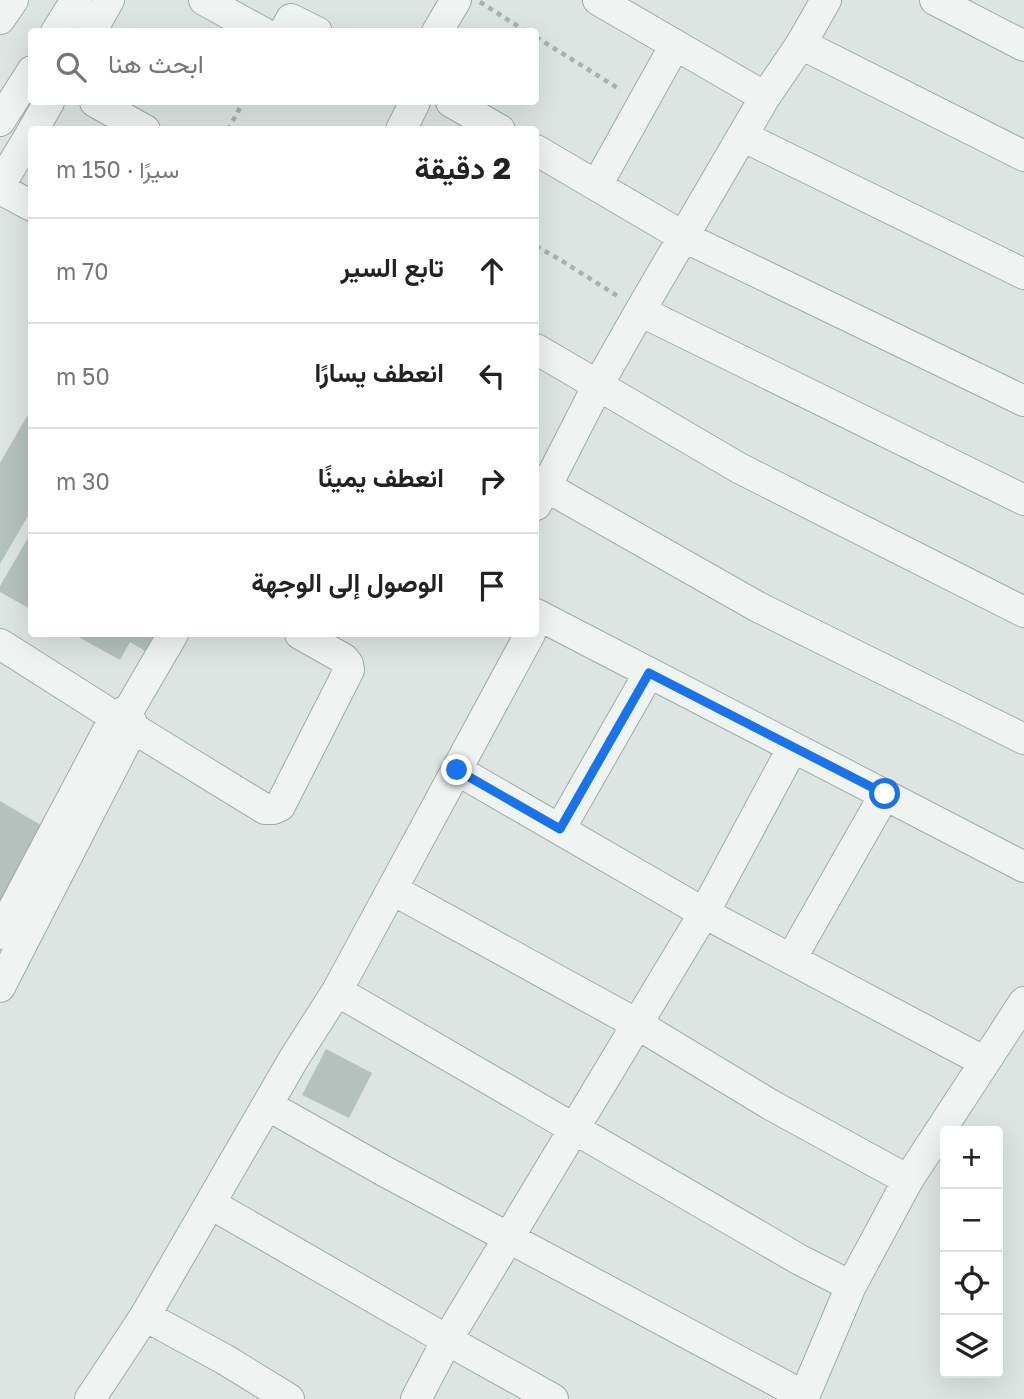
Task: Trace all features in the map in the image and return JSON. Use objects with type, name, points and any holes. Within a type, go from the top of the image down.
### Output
[{"type":"street","points":[[58,28],[76,0]]},
{"type":"street","points":[[93,28],[109,0]]},
{"type":"street","points":[[204,0],[255,28]]},
{"type":"street","points":[[439,28],[456,0]]},
{"type":"street","points":[[598,0],[765,97]]},
{"type":"street","points":[[826,0],[742,136],[539,491],[758,607],[1024,740]]},
{"type":"street","points":[[934,0],[1024,46]]},
{"type":"street","points":[[286,28],[292,19],[309,28]]},
{"type":"street","points":[[801,44],[1024,156]]},
{"type":"street","points":[[597,185],[675,45]]},
{"type":"street","points":[[0,121],[28,77]]},
{"type":"street","points":[[35,126],[47,105]]},
{"type":"street","points":[[100,105],[138,126]]},
{"type":"street","points":[[403,126],[414,105]]},
{"type":"street","points":[[455,105],[493,126]]},
{"type":"street","points":[[742,136],[1024,274]]},
{"type":"street","points":[[28,138],[0,187],[28,204]]},
{"type":"street","points":[[539,152],[684,237],[1024,401]]},
{"type":"street","points":[[640,311],[1024,500]]},
{"type":"street","points":[[539,351],[739,467],[1024,612]]},
{"type":"street","points":[[539,624],[649,673],[1024,867]]},
{"type":"street","points":[[0,934],[171,637]]},
{"type":"street","points":[[0,644],[126,718],[265,810],[280,806],[349,670],[344,659],[305,637]]},
{"type":"street","points":[[90,1399],[145,1316],[293,1060],[337,991],[527,637]]},
{"type":"street","points":[[560,829],[649,673]]},
{"type":"street","points":[[0,987],[126,718]]},
{"type":"street","points":[[416,1399],[447,1340],[704,913],[793,747]]},
{"type":"street","points":[[457,770],[704,913],[985,1062]]},
{"type":"street","points":[[791,959],[885,794]]},
{"type":"street","points":[[393,890],[637,1024],[771,1105],[908,1180]]},
{"type":"street","points":[[337,991],[800,1260],[851,1286]]},
{"type":"street","points":[[267,1105],[803,1398],[851,1286],[908,1180],[1024,1002]]},
{"type":"street","points":[[211,1203],[553,1399]]},
{"type":"street","points":[[145,1316],[224,1359],[289,1399]]},
{"type":"path","points":[[476,0],[521,28]]},
{"type":"path","points":[[539,39],[642,103]]},
{"type":"path","points":[[230,126],[241,105]]},
{"type":"path","points":[[539,248],[640,311]]},
{"type":"building","points":[[28,416],[28,516],[0,564],[0,463]]},
{"type":"building","points":[[28,538],[28,608],[0,592],[0,586]]},
{"type":"building","points":[[78,637],[166,637],[155,657],[130,642],[120,660]]},
{"type":"building","points":[[0,801],[46,828],[0,906]]},
{"type":"building","points":[[326,1049],[372,1073],[349,1118],[302,1095]]},
{"type":"route","points":[[457,770],[560,829],[649,673],[885,794]]}]
